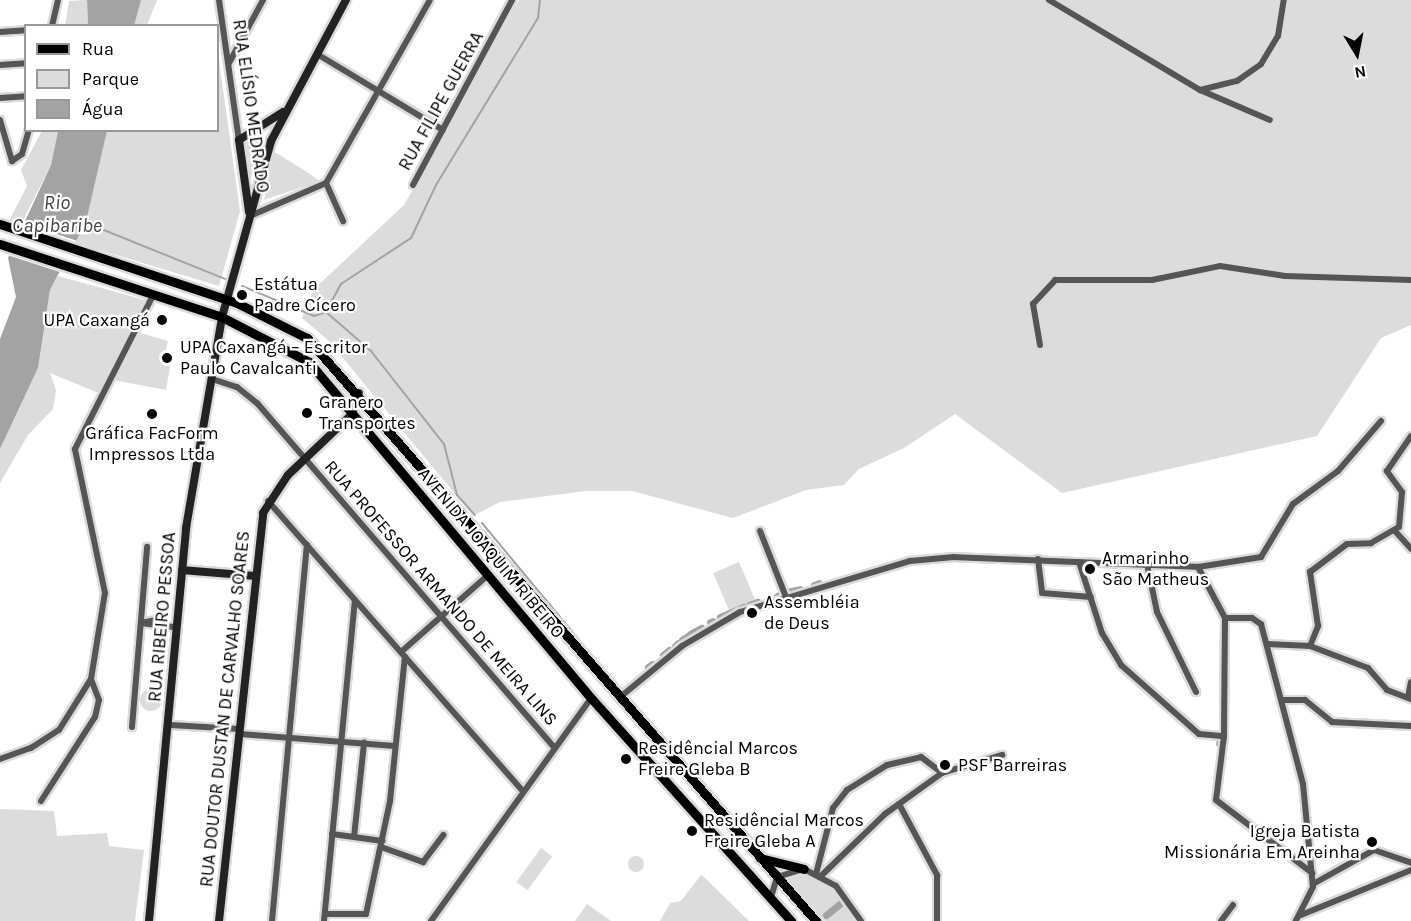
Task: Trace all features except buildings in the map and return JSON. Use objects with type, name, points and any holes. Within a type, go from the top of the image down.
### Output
[{"type":"main road","name":"RUA RIBEIRO PESSOA","points":[[148,921],[170,724],[173,627],[222,317],[271,141],[283,112],[346,0]]},
{"type":"main road","points":[[239,140],[283,112]]},
{"type":"main road","points":[[258,129],[271,141]]},
{"type":"main road","name":"RUA ELÍSIO MEDRADO","points":[[239,140],[249,216]]},
{"type":"main road","name":"AVENIDA JOAQUIM RIBEIRO","points":[[0,224],[226,300],[303,335],[359,392],[619,698],[816,921]]},
{"type":"main road","name":"AVENIDA JOAQUIM RIBEIRO","points":[[0,244],[222,317],[309,362],[591,698],[791,921]]},
{"type":"main road","points":[[268,501],[305,458],[352,414],[359,392]]},
{"type":"main road","name":"RUA DOUTOR DUSTAN DE CARVALHO SOARES","points":[[219,921],[255,576],[268,501]]},
{"type":"main road","points":[[182,570],[255,576]]},
{"type":"main road","points":[[760,858],[804,869]]},
{"type":"street","points":[[52,24],[58,0]]},
{"type":"street","name":"RUA ELÍSIO MEDRADO","points":[[219,0],[239,140]]},
{"type":"street","points":[[229,63],[263,0]]},
{"type":"street","points":[[249,216],[326,183],[380,92],[430,0]]},
{"type":"street","name":"RUA FILIPE GUERRA","points":[[413,185],[512,0]]},
{"type":"street","points":[[1049,0],[1200,90],[1270,120]]},
{"type":"street","points":[[1200,90],[1237,81],[1261,64],[1278,36],[1284,0]]},
{"type":"street","points":[[0,32],[24,30]]},
{"type":"street","points":[[317,54],[443,130]]},
{"type":"street","points":[[0,65],[24,63]]},
{"type":"street","points":[[0,98],[24,96]]},
{"type":"street","points":[[0,120],[12,161],[22,154],[28,132]]},
{"type":"street","points":[[326,183],[343,221]]},
{"type":"street","points":[[1040,345],[1033,304],[1054,280],[1152,280],[1194,267],[1220,266],[1285,276],[1411,280]]},
{"type":"street","points":[[0,759],[32,748],[59,730],[91,679],[105,594],[75,449],[149,294]]},
{"type":"street","name":"RUA PROFESSOR ARMANDO DE MEIRA LINS","points":[[212,379],[247,394],[305,458],[439,618],[554,747]]},
{"type":"street","points":[[619,698],[702,632],[786,597],[923,558],[1038,559],[1198,567],[1261,558],[1293,504],[1338,471],[1381,421]]},
{"type":"street","points":[[1310,646],[1318,626],[1310,572],[1347,544],[1371,543],[1395,531],[1402,518],[1402,492],[1387,471],[1411,436]]},
{"type":"street","points":[[268,501],[522,790]]},
{"type":"street","points":[[760,531],[786,597]]},
{"type":"street","points":[[1395,531],[1411,549]]},
{"type":"street","points":[[272,921],[307,545]]},
{"type":"street","points":[[132,727],[147,547]]},
{"type":"street","points":[[1038,559],[1042,593],[1091,597]]},
{"type":"street","points":[[1079,562],[1106,641],[1120,665],[1199,734],[1224,735]]},
{"type":"street","points":[[1147,564],[1157,612],[1196,692]]},
{"type":"street","points":[[1198,567],[1225,618],[1224,735],[1214,787],[1220,807],[1312,873]]},
{"type":"street","points":[[355,600],[324,918],[364,917],[382,844],[395,746],[403,654],[439,618],[488,575]]},
{"type":"street","points":[[1225,618],[1252,618],[1261,624],[1303,784],[1313,884],[1299,918]]},
{"type":"street","points":[[141,623],[173,627]]},
{"type":"street","points":[[1267,644],[1310,646],[1368,668],[1387,690],[1410,698],[1411,682]]},
{"type":"street","points":[[41,801],[95,717],[99,700],[91,679]]},
{"type":"street","points":[[431,921],[522,790],[591,698]]},
{"type":"street","points":[[1282,700],[1305,700],[1338,723],[1411,726]]},
{"type":"street","points":[[170,724],[289,738],[395,746]]},
{"type":"street","points":[[354,837],[364,743]]},
{"type":"street","points":[[818,875],[899,804],[942,773],[1002,754]]},
{"type":"street","points":[[818,875],[833,808],[847,790],[887,765],[921,756],[942,773]]},
{"type":"street","points":[[899,804],[937,875],[937,921]]},
{"type":"street","points":[[332,834],[382,844],[423,862],[443,835]]},
{"type":"street","points":[[1313,884],[1374,850],[1411,863]]},
{"type":"street","points":[[771,897],[777,877],[804,869],[836,886],[861,921]]},
{"type":"street","points":[[1299,918],[1411,870]]},
{"type":"street","points":[[1221,921],[1233,905]]},
{"type":"green space","points":[[87,0],[88,24],[65,24],[69,1]]},
{"type":"green space","points":[[141,0],[157,0],[147,24],[135,24]]},
{"type":"green space","points":[[519,0],[1411,0],[1411,325],[1381,338],[1317,436],[1062,493],[955,414],[904,448],[859,469],[844,485],[806,490],[733,518],[632,491],[586,491],[500,502],[473,516],[329,341],[302,318],[314,289],[404,205]]},
{"type":"green space","points":[[219,60],[240,211],[219,286],[73,242],[86,222],[107,132],[219,132]]},
{"type":"green space","points":[[41,132],[58,132],[51,165],[20,226],[9,221],[27,186],[21,170]]},
{"type":"green space","points":[[258,132],[263,139],[250,181],[242,142]]},
{"type":"green space","points":[[273,151],[296,165],[320,181],[264,200]]},
{"type":"green space","points":[[58,276],[145,300],[101,394],[50,373],[56,390],[53,409],[28,435],[0,483],[0,449],[38,368],[50,290]]},
{"type":"green space","points":[[137,332],[168,341],[165,353],[172,356],[166,390],[113,380]]},
{"type":"green space","points":[[739,562],[755,600],[729,611],[713,573]]},
{"type":"green space","points":[[151,689],[159,692],[162,700],[159,708],[151,711],[143,708],[140,700],[143,692]]},
{"type":"green space","points":[[0,809],[54,811],[57,836],[107,833],[109,846],[144,850],[135,921],[0,921]]},
{"type":"green space","points":[[541,848],[552,856],[528,890],[516,882]]},
{"type":"green space","points":[[633,856],[639,856],[644,864],[642,870],[633,872],[628,867],[628,861]]},
{"type":"green space","points":[[805,874],[830,887],[856,921],[825,921],[786,878]]},
{"type":"green space","points":[[701,875],[749,921],[660,921],[670,903],[681,901]]},
{"type":"green space","points":[[587,904],[611,921],[575,921]]},
{"type":"water","points":[[87,0],[141,0],[135,24],[88,24]]},
{"type":"water","name":"Rio Capibaribe","points":[[58,132],[107,132],[86,222],[50,290],[38,368],[0,449],[0,339],[16,297],[8,258],[51,165]]},
{"type":"pier","points":[[19,222],[76,241],[65,274],[8,255]]},
{"type":"waterway","points":[[242,286],[314,316],[326,312],[341,284],[411,238],[436,185],[538,18],[540,0]]},
{"type":"waterway","points":[[84,222],[225,279]]},
{"type":"waterway","points":[[326,312],[371,351],[444,444],[457,495],[475,515]]},
{"type":"waterway","points":[[482,523],[585,647]]},
{"type":"waterway","points":[[814,585],[819,583]]},
{"type":"waterway","points":[[787,592],[800,589]]},
{"type":"waterway","points":[[777,596],[781,594]]},
{"type":"waterway","points":[[749,605],[757,602]]},
{"type":"waterway","points":[[720,617],[744,607]]},
{"type":"waterway","points":[[690,634],[701,628]]},
{"type":"waterway","points":[[682,640],[688,636]]},
{"type":"waterway","points":[[675,646],[678,643]]},
{"type":"waterway","points":[[663,655],[669,650]]},
{"type":"waterway","points":[[648,667],[652,664]]},
{"type":"waterway","points":[[1217,745],[1218,740]]},
{"type":"waterway","points":[[826,915],[842,902]]},
{"type":"place","name":"Estátua Padre Cícero","points":[[242,295]]},
{"type":"place","name":"UPA Caxangá","points":[[162,320]]},
{"type":"place","name":"UPA Caxangá – Escritor Paulo Cavalcanti","points":[[167,358]]},
{"type":"place","name":"Granero Transportes","points":[[307,413]]},
{"type":"place","name":"Gráfica FacForm Impressos Ltda","points":[[152,414]]},
{"type":"place","name":"Armarinho São Matheus","points":[[1090,569]]},
{"type":"place","name":"Assembléia de Deus","points":[[752,613]]},
{"type":"place","name":"Residêncial Marcos Freire Gleba B","points":[[626,759]]},
{"type":"place","name":"PSF Barreiras","points":[[945,765]]},
{"type":"place","name":"Residêncial Marcos Freire Gleba A","points":[[692,831]]},
{"type":"place","name":"Igreja Batista Missionária Em Areinha","points":[[1372,842]]}]
